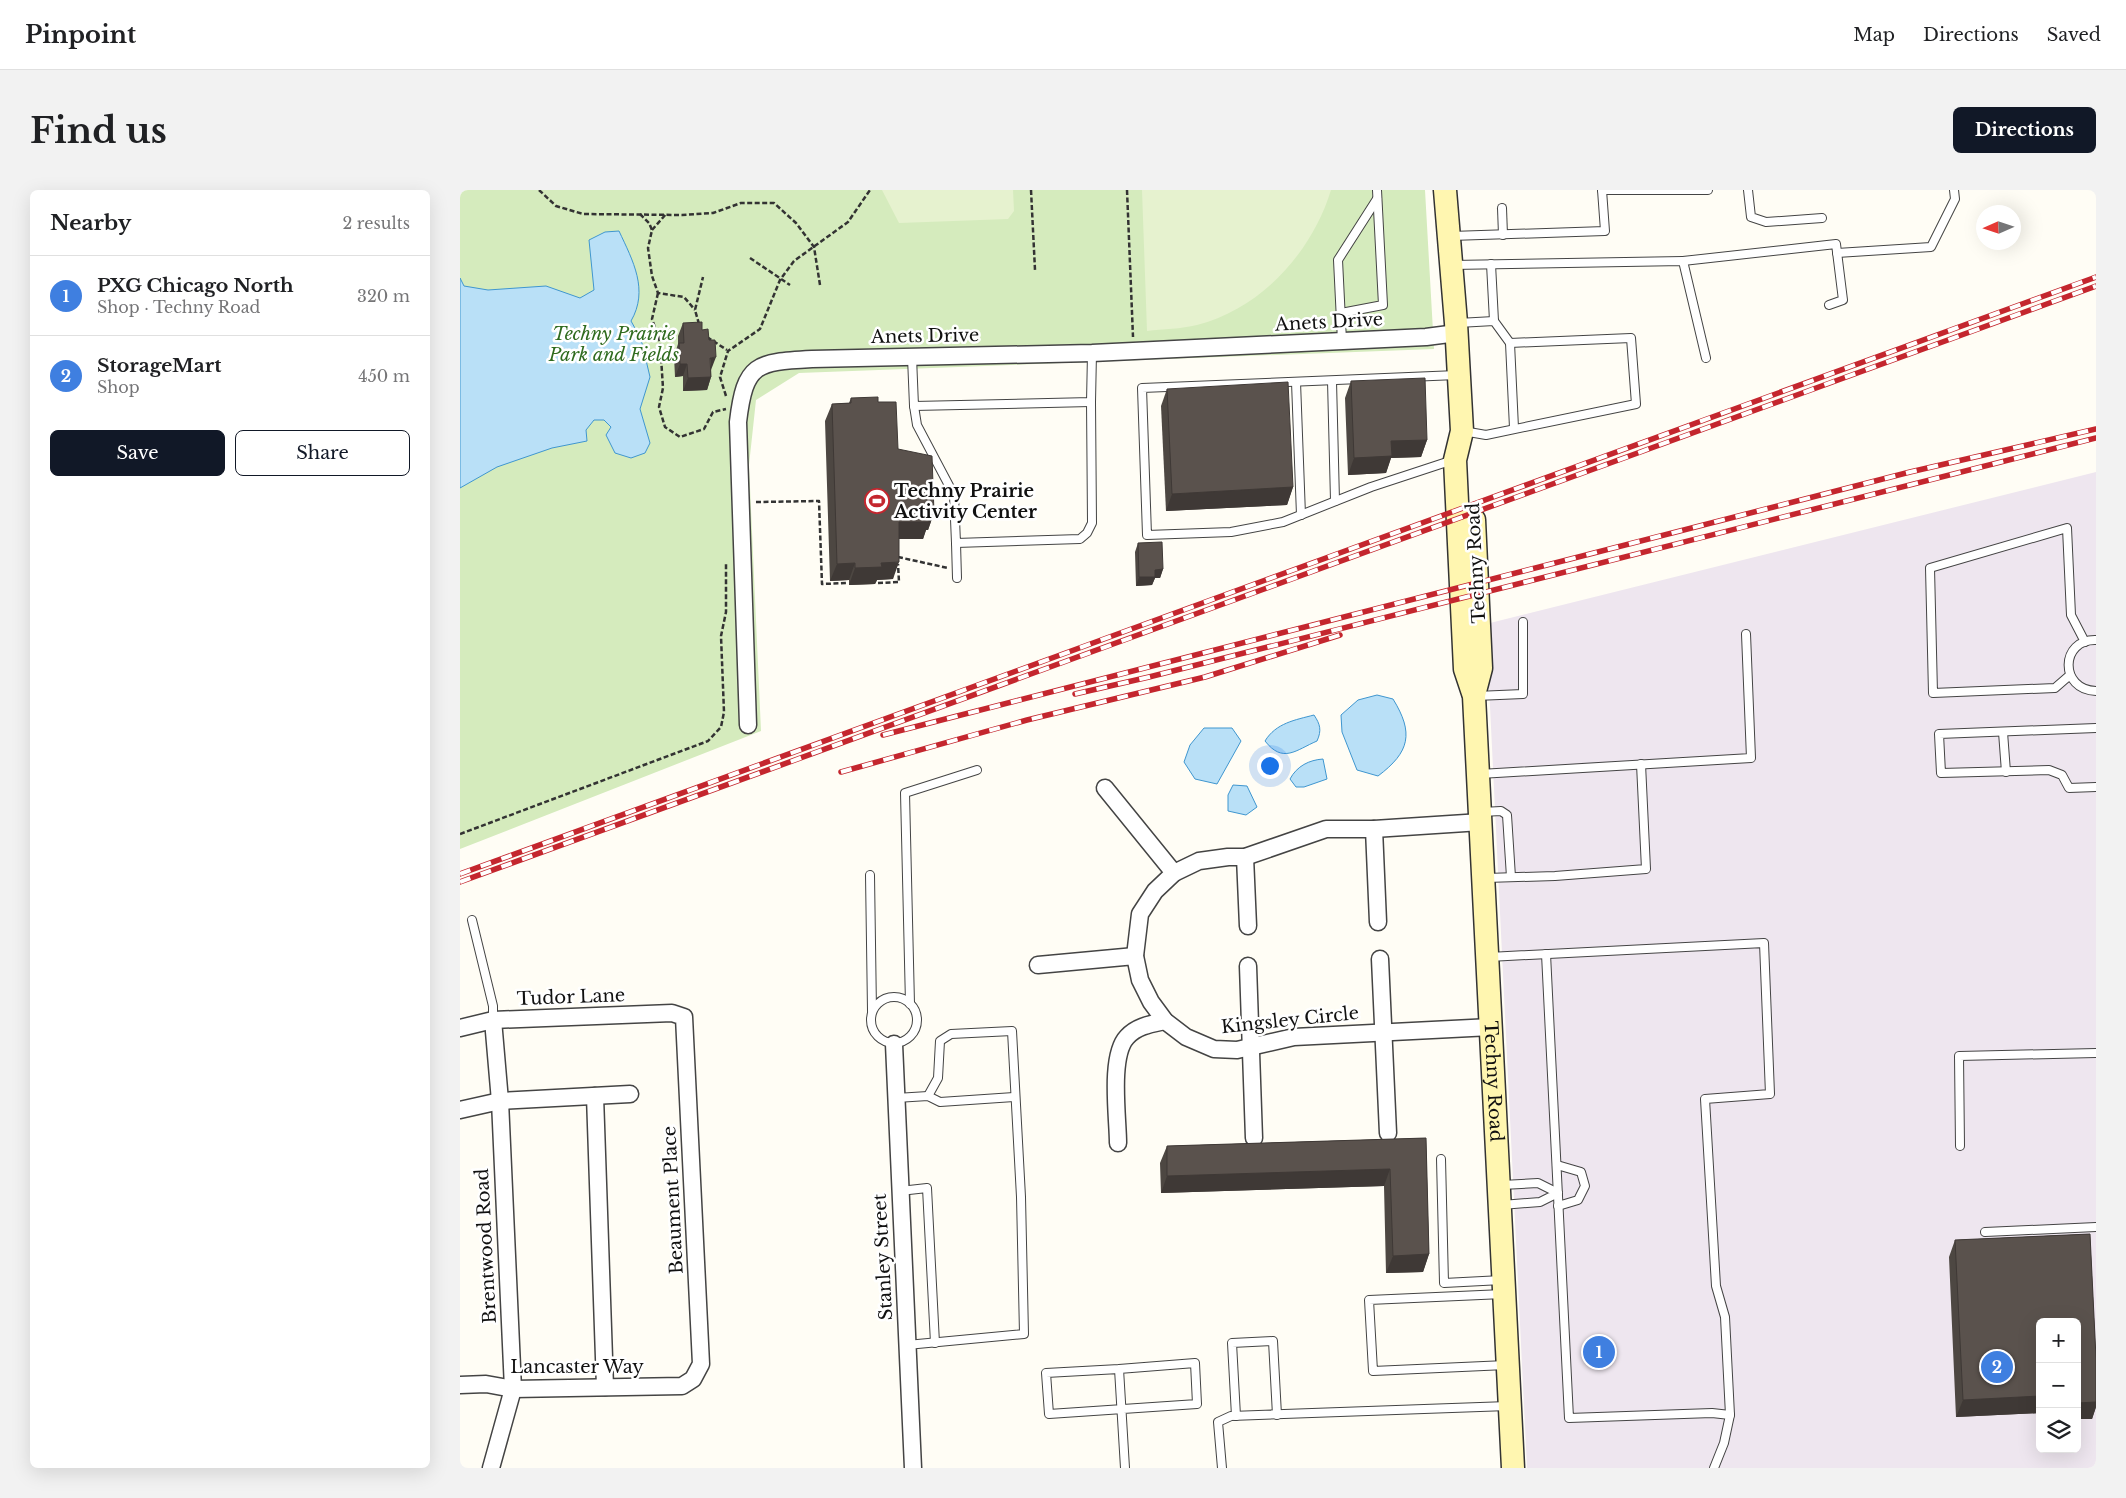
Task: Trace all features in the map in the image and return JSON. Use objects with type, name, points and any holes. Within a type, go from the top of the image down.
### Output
[{"type":"main road","name":"Techny Road","points":[[1445,190],[1462,431],[1471,459],[1481,668],[1474,696]]},
{"type":"main road","name":"Techny Road","points":[[1462,431],[1456,460],[1465,669],[1474,696],[1513,1468]]},
{"type":"street","name":"Anets Drive","points":[[748,725],[738,422],[741,397],[747,380],[755,370],[766,364],[778,361],[1092,353],[1426,338],[1456,328]]},
{"type":"street","points":[[1105,788],[1174,873]]},
{"type":"street","name":"Kingsley Circle","points":[[1480,818],[1374,829],[1326,829],[1245,857],[1199,861],[1174,873],[1155,891],[1140,914],[1135,956],[1140,980],[1151,1002],[1165,1021],[1186,1037],[1214,1049],[1237,1050],[1294,1037],[1491,1027]]},
{"type":"street","points":[[1374,829],[1378,922]]},
{"type":"street","points":[[1245,857],[1248,926]]},
{"type":"street","points":[[1038,965],[1135,956]]},
{"type":"street","points":[[1380,959],[1388,1133]]},
{"type":"street","points":[[1248,966],[1254,1138]]},
{"type":"street","name":"Tudor Lane","points":[[460,1028],[493,1020],[672,1013],[684,1017]]},
{"type":"street","name":"Beaument Place","points":[[684,1017],[701,1364],[693,1380]]},
{"type":"street","name":"Brentwood Road","points":[[491,1468],[513,1389],[500,1101],[493,1020]]},
{"type":"street","points":[[1118,1143],[1117,1058],[1126,1038],[1144,1025],[1165,1021]]},
{"type":"street","name":"Stanley Street","points":[[894,1044],[913,1468]]},
{"type":"street","points":[[460,1110],[500,1101],[630,1094]]},
{"type":"street","points":[[595,1096],[606,1387]]},
{"type":"street","name":"Lancaster Way","points":[[460,1385],[486,1384],[513,1389],[682,1386],[693,1380]]},
{"type":"lane","points":[[1341,313],[1383,305],[1377,190]]},
{"type":"lane","points":[[1449,236],[1605,231],[1602,190],[1708,190]]},
{"type":"lane","points":[[1748,190],[1751,218],[1766,222],[1822,218]]},
{"type":"lane","points":[[1837,254],[1931,247],[1955,199],[1954,190]]},
{"type":"lane","points":[[1342,341],[1338,260],[1377,199]]},
{"type":"lane","points":[[1502,208],[1503,235]]},
{"type":"lane","points":[[1450,265],[1683,261],[1836,244],[1842,300],[1829,305]]},
{"type":"lane","points":[[1683,261],[1706,358]]},
{"type":"lane","points":[[1491,264],[1494,321],[1510,343],[1514,428]]},
{"type":"lane","points":[[1456,328],[1494,321]]},
{"type":"lane","points":[[1462,431],[1486,435],[1636,404],[1631,338],[1510,343]]},
{"type":"lane","points":[[956,543],[1080,539],[1087,533],[1092,523],[1092,353]]},
{"type":"lane","points":[[912,357],[914,406],[917,425],[954,495],[956,574]]},
{"type":"lane","points":[[1456,460],[1335,501],[1282,522],[1231,532],[1147,534],[1142,388],[1459,375]]},
{"type":"lane","points":[[1332,381],[1335,501]]},
{"type":"lane","points":[[1296,382],[1300,515]]},
{"type":"lane","points":[[914,406],[1091,402]]},
{"type":"lane","points":[[2070,675],[2055,688],[1933,693],[1930,568],[2067,528],[2071,615],[2085,642]]},
{"type":"lane","points":[[1474,696],[1523,694],[1523,622]]},
{"type":"lane","points":[[1478,774],[1751,758],[1746,634]]},
{"type":"lane","points":[[2096,640],[2085,642],[2074,649],[2068,668],[2070,675],[2078,686],[2096,691]]},
{"type":"lane","points":[[2096,728],[1938,734],[1941,773],[2049,770],[2062,775],[2069,788],[2096,787]]},
{"type":"lane","points":[[2003,732],[2006,772]]},
{"type":"lane","points":[[1484,878],[1646,868],[1641,764]]},
{"type":"lane","points":[[870,875],[871,1020],[875,1034],[894,1044],[908,1039],[916,1026],[917,1018],[910,1004],[905,793],[977,770]]},
{"type":"lane","points":[[1480,818],[1501,811],[1507,815],[1511,877]]},
{"type":"lane","points":[[472,920],[493,1006],[493,1020]]},
{"type":"lane","points":[[1488,957],[1764,943],[1770,1094],[1705,1098],[1716,1286],[1726,1317],[1730,1415],[1724,1443],[1714,1468]]},
{"type":"lane","points":[[1546,954],[1569,1418],[1712,1413],[1730,1415]]},
{"type":"lane","points":[[872,1014],[881,1001],[888,998],[896,998],[910,1004]]},
{"type":"lane","points":[[907,1345],[1024,1334],[1020,1188],[1012,1031],[950,1034],[940,1041],[938,1078],[928,1096]]},
{"type":"lane","points":[[1960,1146],[1959,1056],[2096,1053]]},
{"type":"lane","points":[[896,1098],[928,1096],[940,1102],[1014,1097]]},
{"type":"lane","points":[[1441,1158],[1444,1283],[1504,1287]]},
{"type":"lane","points":[[1556,1165],[1581,1172],[1585,1186],[1578,1200],[1558,1206]]},
{"type":"lane","points":[[1500,1195],[1538,1183],[1558,1193]]},
{"type":"lane","points":[[900,1191],[927,1188],[935,1343]]},
{"type":"lane","points":[[1500,1195],[1540,1202],[1558,1193]]},
{"type":"lane","points":[[1985,1232],[2096,1227]]},
{"type":"lane","points":[[1504,1287],[1369,1300],[1374,1371],[1508,1365]]},
{"type":"lane","points":[[1236,1416],[1232,1343],[1273,1341],[1276,1414]]},
{"type":"lane","points":[[1195,1363],[1198,1404],[1049,1414],[1046,1373],[1119,1369],[1195,1363]]},
{"type":"lane","points":[[1119,1369],[1125,1468]]},
{"type":"lane","points":[[1222,1468],[1218,1422],[1222,1419],[1236,1416],[1276,1414],[1510,1406]]},
{"type":"path","points":[[538,190],[556,206],[583,214],[713,213],[741,203],[774,203],[796,223],[814,248],[820,285]]},
{"type":"path","points":[[814,248],[848,222],[870,190]]},
{"type":"path","points":[[1031,190],[1035,270]]},
{"type":"path","points":[[1127,190],[1134,351]]},
{"type":"path","points":[[639,213],[649,223],[652,230]]},
{"type":"path","points":[[666,214],[652,230],[648,248],[652,276],[658,293],[652,319],[660,342],[663,388],[659,407],[665,427],[680,436],[688,434],[704,429],[713,412],[728,408]]},
{"type":"path","points":[[750,258],[790,285]]},
{"type":"path","points":[[695,310],[703,277]]},
{"type":"path","points":[[658,293],[684,297],[695,310],[700,326]]},
{"type":"path","points":[[702,334],[728,350]]},
{"type":"path","points":[[756,502],[819,501],[822,584],[848,583]]},
{"type":"path","points":[[878,583],[899,582],[898,549]]},
{"type":"path","points":[[898,557],[956,574]]},
{"type":"path","points":[[460,834],[708,741]]},
{"type":"shaded area","points":[[2096,472],[2096,1468],[1527,1468],[1486,624]]},
{"type":"green space","name":"Techny Prairie Park and Fields","points":[[460,190],[1425,190],[1434,349],[799,373],[756,400],[749,465],[761,731],[460,849]]},
{"type":"green space","points":[[882,190],[1013,190],[1014,211],[1008,219],[899,223]]},
{"type":"green space","points":[[1142,190],[1331,190],[1311,235],[1281,274],[1263,291],[1221,317],[1197,325],[1147,331]]},
{"type":"water","points":[[619,231],[634,264],[637,276],[639,298],[631,321],[641,339],[650,377],[640,409],[650,443],[645,453],[631,458],[615,453],[606,435],[611,427],[604,420],[594,420],[586,430],[587,441],[552,448],[497,467],[460,488],[460,278],[464,286],[488,290],[546,286],[580,298],[594,290],[589,240],[605,232]]},
{"type":"water","points":[[1377,695],[1393,699],[1400,711],[1406,732],[1402,750],[1397,759],[1378,776],[1357,770],[1342,732],[1341,715],[1358,700]]},
{"type":"water","points":[[1314,715],[1320,727],[1317,741],[1296,751],[1284,753],[1278,752],[1265,741],[1280,726]]},
{"type":"water","points":[[1204,728],[1232,728],[1241,741],[1217,784],[1195,779],[1184,762],[1190,745]]},
{"type":"water","points":[[1323,759],[1327,779],[1304,787],[1296,787],[1290,779],[1296,771],[1308,762]]},
{"type":"water","points":[[1233,785],[1247,786],[1257,807],[1246,815],[1228,811],[1228,795]]},
{"type":"building","points":[[702,322],[702,330],[708,329],[709,340],[715,340],[716,357],[710,358],[711,377],[688,378],[687,364],[680,364],[679,343],[684,343],[683,323]]},
{"type":"building","points":[[1425,378],[1427,440],[1391,441],[1392,456],[1354,458],[1351,381]]},
{"type":"building","points":[[1288,382],[1293,487],[1172,494],[1167,389]]},
{"type":"building","name":"Techny Prairie Activity Center","points":[[878,397],[878,402],[896,402],[898,449],[932,456],[934,513],[929,513],[929,522],[899,522],[899,562],[881,563],[882,567],[855,568],[855,563],[837,564],[832,404],[851,403],[851,398]]},
{"type":"building","points":[[1162,542],[1163,569],[1155,570],[1155,577],[1139,577],[1138,543]]},
{"type":"building","points":[[1426,1138],[1429,1254],[1393,1256],[1390,1169],[1167,1176],[1167,1146]]},
{"type":"building","points":[[2090,1234],[2096,1358],[2096,1402],[2081,1403],[2081,1318],[2036,1318],[2036,1396],[1963,1400],[1955,1240]]},
{"type":"railway","points":[[460,874],[2096,277]]},
{"type":"railway","points":[[460,882],[2096,286]]},
{"type":"railway","points":[[883,735],[1910,472],[2096,429]]},
{"type":"railway","points":[[1075,694],[1149,677],[2096,438]]},
{"type":"railway","points":[[841,772],[1027,720],[1205,677],[1340,635]]},
{"type":"place","name":"Techny Prairie Activity Center","points":[[877,501]]},
{"type":"place","name":"PXG Chicago North","points":[[1599,1352]]},
{"type":"place","name":"StorageMart","points":[[1997,1367]]}]
